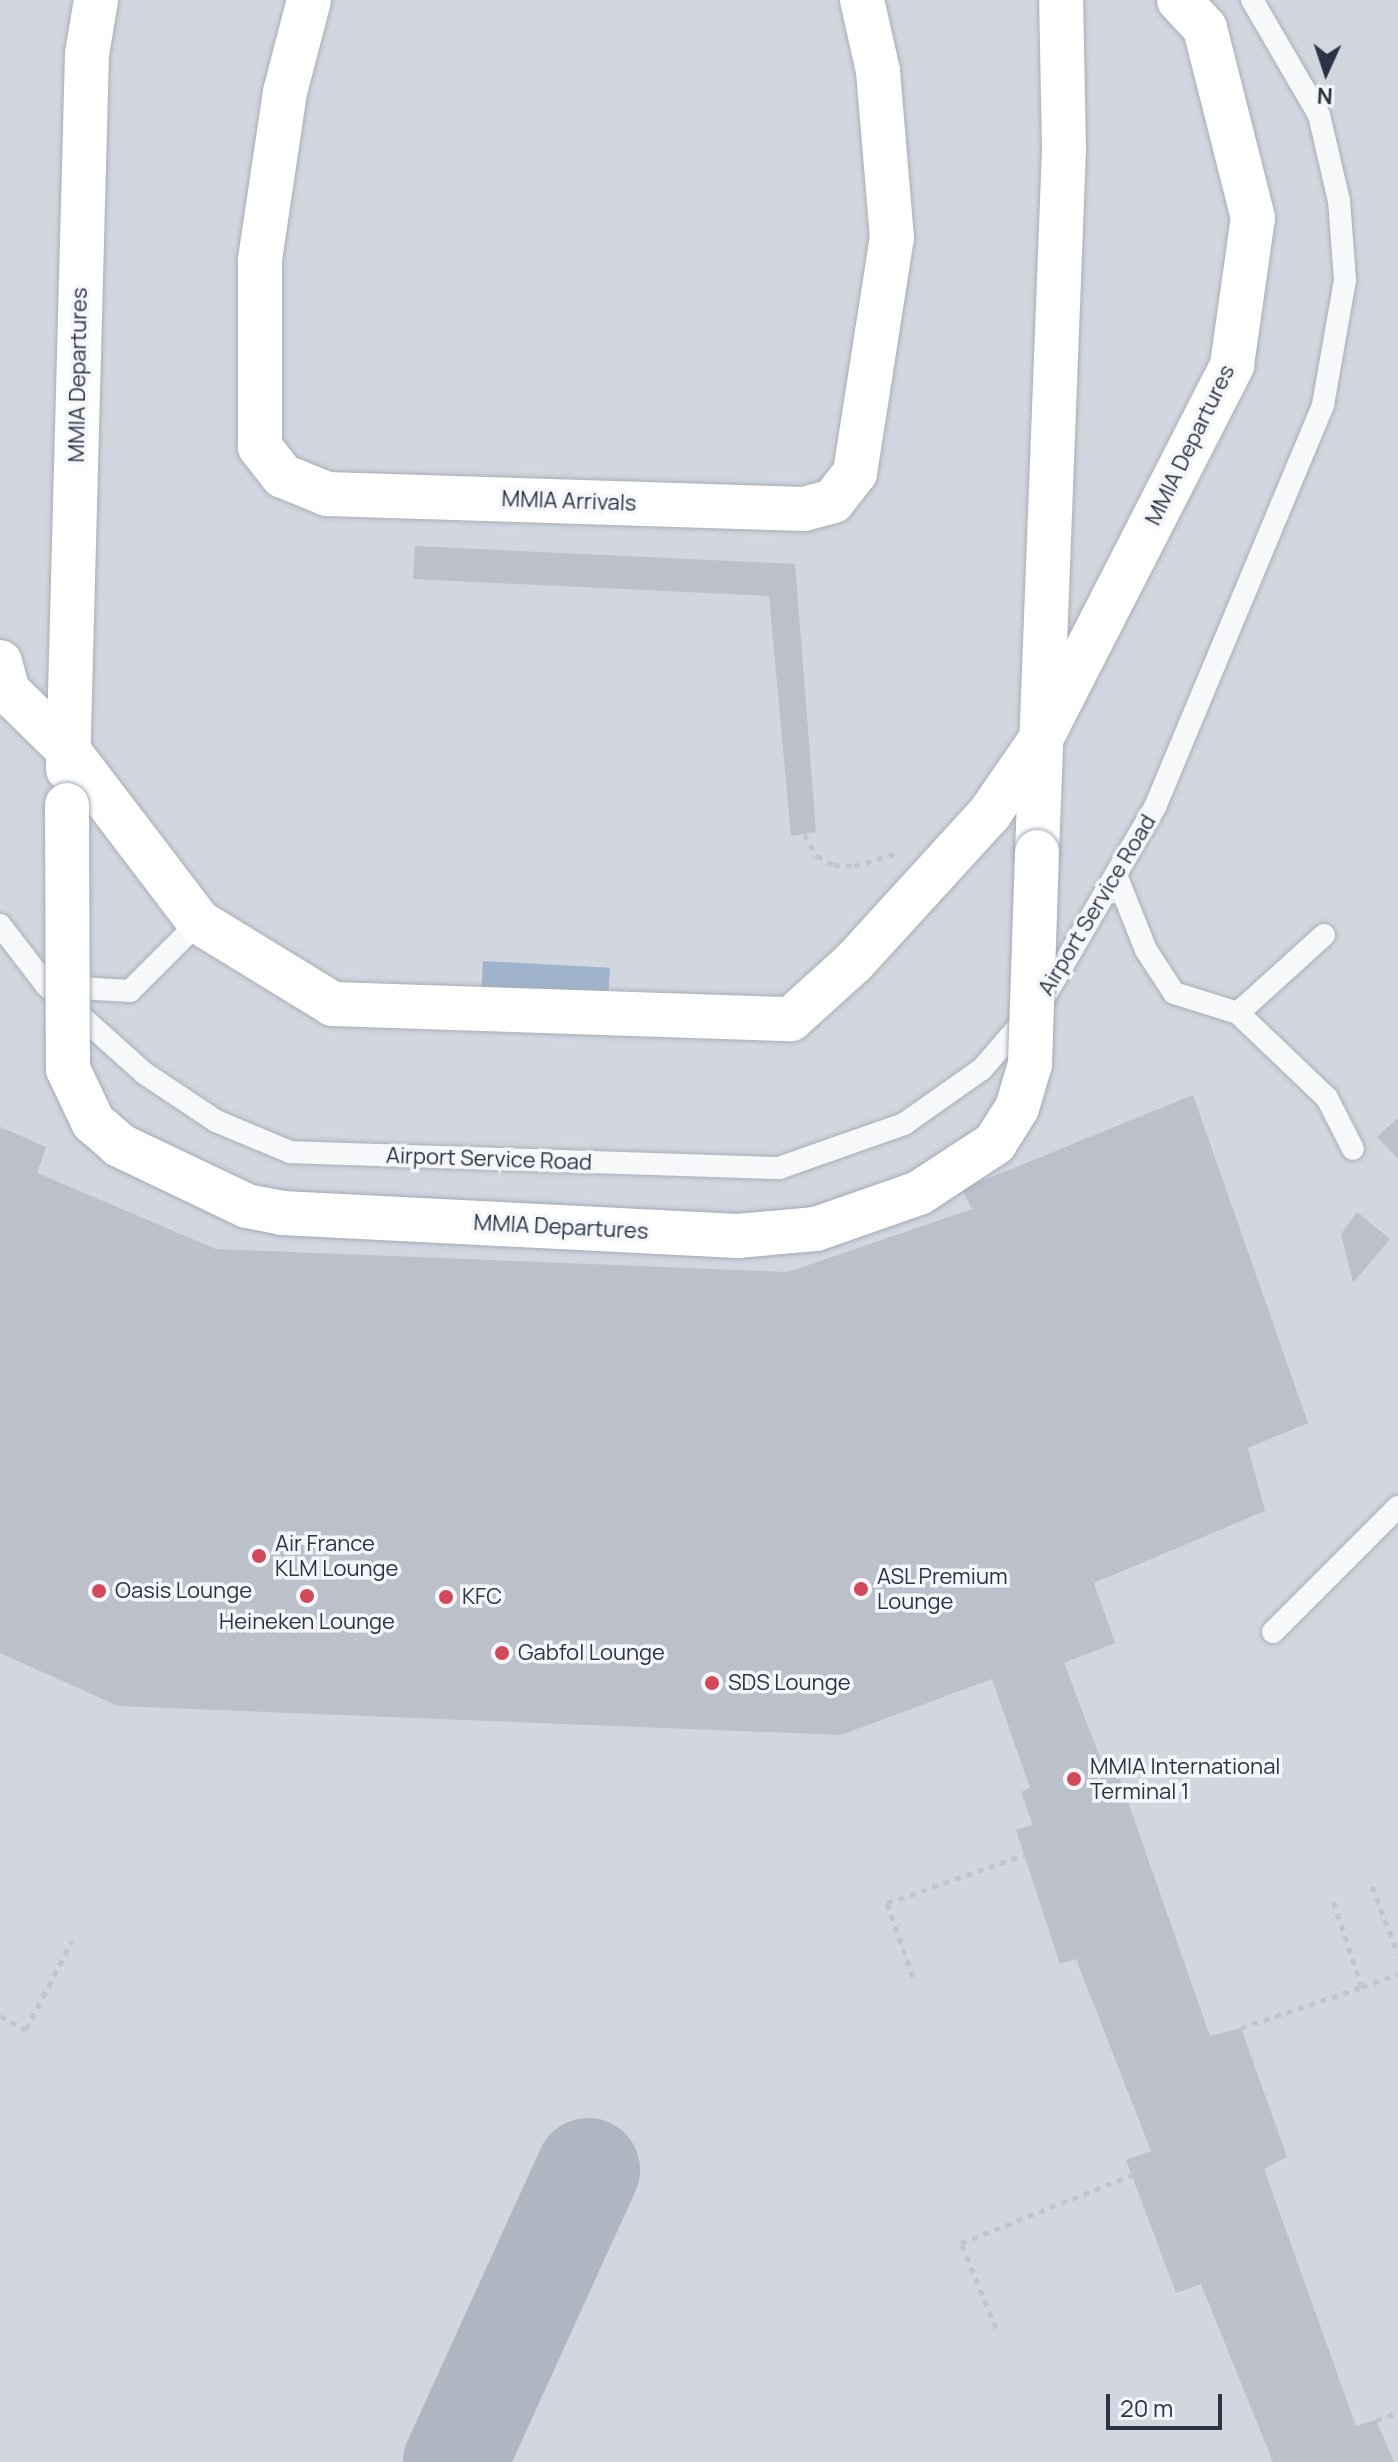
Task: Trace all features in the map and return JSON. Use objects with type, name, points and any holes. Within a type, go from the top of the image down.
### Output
[{"type":"main road","name":"MMIA Departures","points":[[96,0],[86,85],[67,805],[68,1069],[93,1122],[119,1145],[247,1206],[282,1213],[737,1236],[816,1229],[919,1193],[995,1143],[1017,1108],[1030,1064],[1064,150],[1061,0]]},
{"type":"main road","name":"MMIA Arrivals","points":[[309,0],[285,92],[260,260],[260,447],[283,476],[327,494],[804,509],[833,501],[855,473],[892,238],[878,71],[862,0]]},
{"type":"main road","name":"MMIA Departures","points":[[0,662],[8,691],[68,750],[199,922],[333,1004],[791,1019],[854,962],[990,813],[1041,739],[1232,365],[1253,218],[1205,28],[1179,0]]},
{"type":"lane","name":"Airport Service Road","points":[[0,925],[46,985],[144,1073],[216,1121],[290,1152],[779,1168],[904,1124],[982,1069],[1045,996],[1116,875],[1184,745],[1323,405],[1345,280],[1339,201],[1319,115],[1252,0]]},
{"type":"lane","points":[[1116,875],[1146,950],[1174,993],[1238,1013],[1327,1098],[1353,1149]]},
{"type":"lane","points":[[46,985],[130,991],[199,922]]},
{"type":"lane","points":[[1238,1013],[1324,935]]},
{"type":"lane","points":[[1273,1632],[1398,1507]]},
{"type":"path","points":[[804,834],[817,856],[834,865],[854,866],[906,849]]},
{"type":"path","points":[[913,1977],[887,1903],[1024,1855]]},
{"type":"path","points":[[1372,1886],[1398,1954]]},
{"type":"path","points":[[1333,1901],[1362,1987]]},
{"type":"path","points":[[0,2016],[26,2029],[72,1941]]},
{"type":"path","points":[[1241,2028],[1398,1974]]},
{"type":"path","points":[[996,2328],[961,2243],[1132,2175]]},
{"type":"path","points":[[1376,2420],[1398,2413]]},
{"type":"shaded area","points":[[0,0],[1398,0],[1398,2462],[0,2462]]},
{"type":"water","points":[[483,961],[610,968],[607,1022],[480,1015]]},
{"type":"building","points":[[415,546],[795,564],[816,832],[791,836],[769,596],[413,579]]},
{"type":"building","name":"MMIA International Terminal 1","points":[[1193,1095],[1308,1423],[1248,1448],[1265,1511],[1094,1583],[1115,1643],[1064,1663],[1101,1760],[1112,1756],[1210,2036],[1241,2028],[1287,2157],[1264,2169],[1356,2426],[1376,2420],[1394,2462],[1273,2462],[1201,2284],[1176,2293],[1126,2160],[1151,2151],[1076,1959],[1060,1964],[1016,1830],[1033,1825],[1021,1792],[1030,1788],[992,1679],[841,1735],[118,1706],[0,1653],[0,1127],[46,1147],[37,1173],[216,1249],[788,1272],[972,1209],[962,1189]]},
{"type":"building","points":[[1398,1118],[1398,1159],[1377,1137]]},
{"type":"building","points":[[1357,1212],[1390,1239],[1353,1283],[1341,1234]]},
{"type":"taxiway","points":[[455,2462],[588,2170]]},
{"type":"place","name":"Air France KLM Lounge","points":[[259,1556]]},
{"type":"place","name":"ASL Premium Lounge","points":[[861,1589]]},
{"type":"place","name":"Oasis Lounge","points":[[99,1591]]},
{"type":"place","name":"Heineken Lounge","points":[[307,1596]]},
{"type":"place","name":"KFC","points":[[446,1597]]},
{"type":"place","name":"Gabfol Lounge","points":[[502,1653]]},
{"type":"place","name":"SDS Lounge","points":[[712,1683]]},
{"type":"place","name":"MMIA International Terminal 1","points":[[1074,1779]]}]
